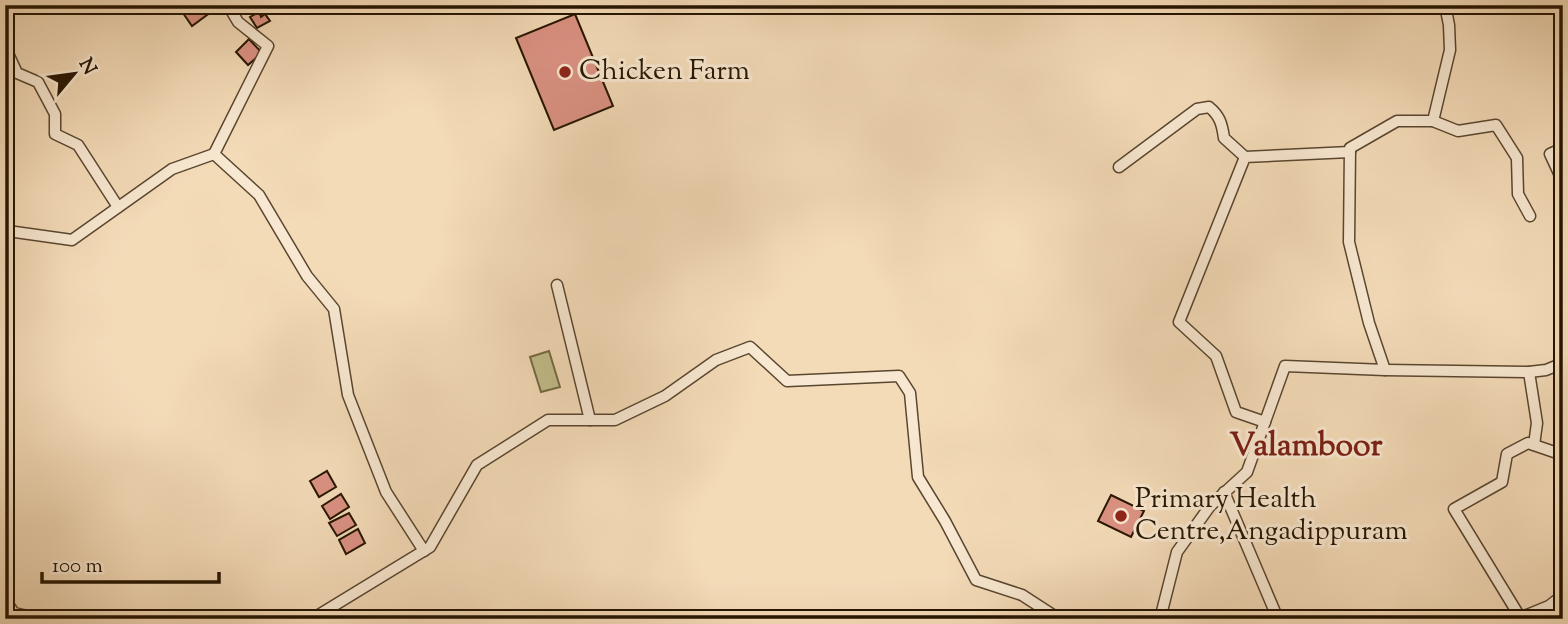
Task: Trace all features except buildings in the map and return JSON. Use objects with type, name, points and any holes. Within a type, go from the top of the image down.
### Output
[{"type":"street","points":[[15,232],[72,240],[172,169],[214,154],[268,46],[237,22],[228,5]]},
{"type":"street","points":[[1433,121],[1450,50],[1445,5]]},
{"type":"street","points":[[5,47],[18,73],[38,82],[55,114],[55,134],[79,145],[118,207]]},
{"type":"street","points":[[1119,167],[1197,109],[1209,107],[1218,115],[1224,138],[1245,157],[1350,152]]},
{"type":"street","points":[[1385,370],[1369,323],[1349,242],[1350,148],[1397,121],[1433,121],[1458,131],[1496,125],[1517,158],[1518,194],[1530,216]]},
{"type":"street","points":[[1563,148],[1550,154],[1563,182]]},
{"type":"street","points":[[214,154],[259,195],[307,276],[334,309],[348,395],[386,492],[424,551]]},
{"type":"street","points":[[1245,157],[1179,322],[1216,356],[1236,412],[1265,422]]},
{"type":"street","points":[[557,285],[590,420]]},
{"type":"street","points":[[312,619],[430,547],[477,465],[548,420],[615,420],[666,396],[716,360],[750,347],[788,381],[899,376],[910,393],[918,477],[976,580],[1022,595],[1059,619]]},
{"type":"street","points":[[1160,619],[1177,552],[1209,506],[1247,472],[1284,366],[1529,372],[1546,370],[1563,363]]},
{"type":"street","points":[[1529,372],[1537,423],[1534,445]]},
{"type":"street","points":[[1563,455],[1528,443],[1507,454],[1502,482],[1454,509],[1518,618],[1549,606],[1563,595]]},
{"type":"street","points":[[1224,492],[1278,619]]},
{"type":"street","points":[[5,600],[14,614],[41,619]]},
{"type":"shaded area","points":[[549,351],[560,387],[541,392],[530,357]]},
{"type":"place","name":"Chicken Farm","points":[[565,72]]},
{"type":"place","name":"Primary Health Centre,Angadippuram","points":[[1121,516]]},
{"type":"district","name":"Valamboor","points":[[1306,447]]}]
